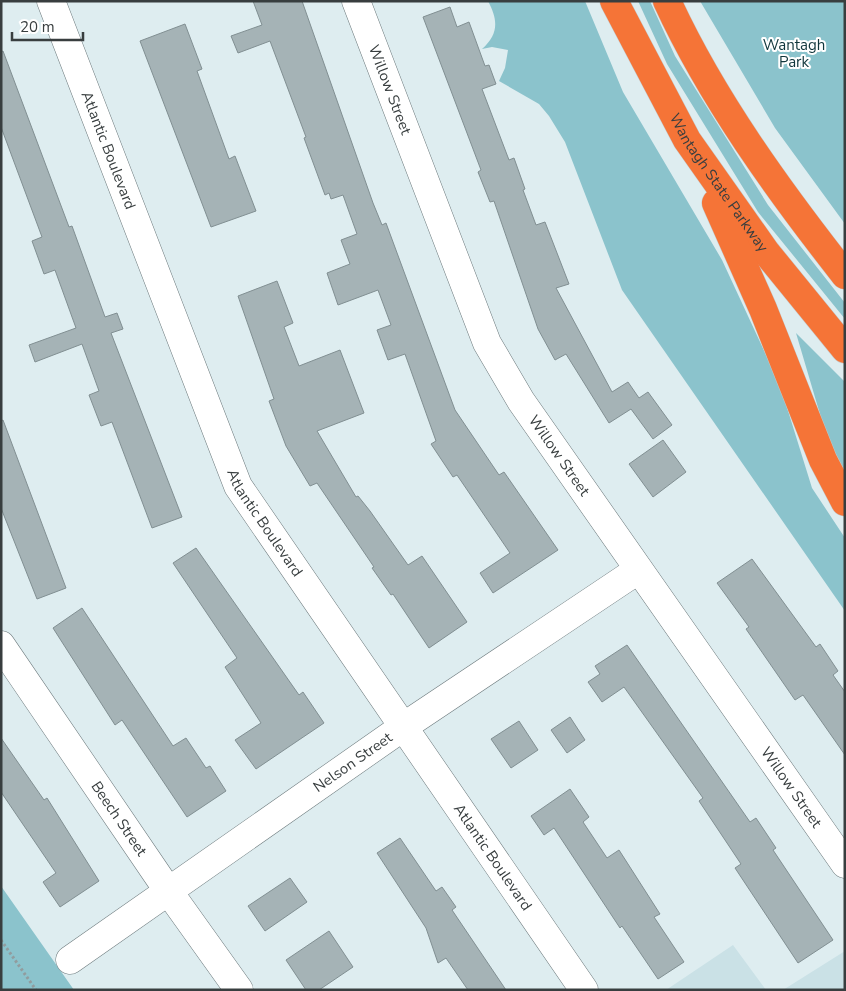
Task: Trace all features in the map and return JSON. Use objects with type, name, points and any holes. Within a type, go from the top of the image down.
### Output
[{"type":"highway","name":"Wantagh State Parkway","points":[[614,1],[688,140],[766,252],[845,349]]},
{"type":"highway","points":[[667,1],[727,111],[801,219],[845,275]]},
{"type":"highway","points":[[727,111],[845,244]]},
{"type":"highway","points":[[688,140],[763,309],[823,460],[845,502]]},
{"type":"street","name":"Atlantic Boulevard","points":[[51,1],[238,486],[584,990]]},
{"type":"street","name":"Willow Street","points":[[356,1],[487,343],[521,401],[845,864]]},
{"type":"street","name":"Nelson Street","points":[[70,960],[403,727],[638,570]]},
{"type":"street","name":"Beech Street","points":[[1,645],[169,892],[239,990]]},
{"type":"path","points":[[1,940],[36,990]]},
{"type":"shaded area","points":[[733,945],[766,990],[666,990]]},
{"type":"shaded area","points":[[845,951],[845,990],[783,990]]},
{"type":"green space","points":[[488,1],[585,1],[623,92],[722,260],[780,385],[812,488],[845,538],[845,611],[622,290],[565,142],[549,116],[539,104],[499,81],[505,68],[508,50],[492,47],[482,49],[492,38],[495,27],[494,14]]},
{"type":"green space","points":[[638,1],[650,1],[675,56],[768,205],[845,303],[845,319],[758,212],[667,64]]},
{"type":"green space","name":"Wantagh Park","points":[[700,1],[845,1],[845,224],[775,128]]},
{"type":"green space","points":[[796,333],[845,382],[845,477],[827,438]]},
{"type":"green space","points":[[1,886],[74,990],[1,990]]},
{"type":"building","points":[[253,1],[302,1],[373,203],[382,225],[386,223],[455,410],[499,475],[504,472],[558,550],[493,593],[480,573],[510,553],[457,475],[453,477],[431,444],[436,441],[405,354],[388,360],[377,330],[391,325],[378,290],[338,305],[327,273],[350,264],[341,240],[357,234],[343,195],[331,199],[329,193],[325,195],[304,138],[306,137],[270,41],[238,53],[231,36],[262,25]]},
{"type":"building","points":[[450,7],[457,27],[469,22],[485,66],[489,65],[496,84],[482,89],[509,160],[514,158],[536,225],[545,222],[569,284],[556,288],[612,392],[628,382],[639,398],[648,392],[672,425],[653,439],[631,409],[609,423],[566,354],[555,360],[538,329],[494,201],[490,202],[478,172],[481,170],[423,17]]},
{"type":"building","points":[[185,24],[202,69],[197,71],[229,159],[235,156],[256,211],[211,227],[140,41]]},
{"type":"building","points":[[3,51],[69,227],[72,226],[105,317],[117,313],[123,329],[111,333],[182,517],[152,528],[112,422],[101,426],[89,395],[99,391],[82,344],[35,362],[29,345],[76,328],[55,270],[44,274],[32,241],[42,237],[1,127],[1,52]]},
{"type":"building","points":[[277,281],[293,323],[284,327],[299,366],[340,350],[364,413],[317,431],[356,497],[358,496],[370,511],[408,565],[422,556],[467,622],[429,648],[393,594],[391,595],[372,568],[374,567],[317,483],[310,486],[286,446],[269,401],[274,399],[238,296]]},
{"type":"building","points":[[3,420],[66,588],[37,599],[1,508],[1,421]]},
{"type":"building","points":[[663,440],[686,472],[653,497],[629,464]]},
{"type":"building","points":[[196,548],[299,695],[303,692],[324,723],[256,769],[235,740],[261,723],[225,667],[237,658],[173,563]]},
{"type":"building","points":[[752,559],[816,647],[820,644],[838,671],[833,675],[845,692],[845,755],[803,695],[795,700],[746,629],[749,627],[717,583]]},
{"type":"building","points":[[82,608],[173,746],[186,738],[206,768],[210,766],[226,791],[187,817],[122,720],[115,725],[53,628]]},
{"type":"building","points":[[627,645],[750,822],[756,818],[776,848],[773,850],[833,940],[798,963],[735,868],[741,864],[699,801],[703,798],[624,687],[602,702],[588,682],[600,674],[595,666]]},
{"type":"building","points":[[570,717],[585,740],[567,753],[551,730]]},
{"type":"building","points":[[519,721],[538,750],[511,768],[491,739]]},
{"type":"building","points":[[1,738],[44,800],[47,798],[99,881],[60,907],[43,882],[56,873],[1,792]]},
{"type":"building","points":[[570,789],[589,817],[583,822],[607,858],[619,850],[660,914],[654,917],[684,962],[658,979],[622,926],[620,928],[554,828],[544,835],[531,816]]},
{"type":"building","points":[[400,838],[436,891],[442,887],[456,907],[452,910],[506,990],[468,990],[446,958],[438,963],[426,928],[377,853]]},
{"type":"building","points":[[290,878],[307,902],[265,931],[248,906]]},
{"type":"building","points":[[329,931],[353,967],[319,990],[306,990],[286,960]]}]
